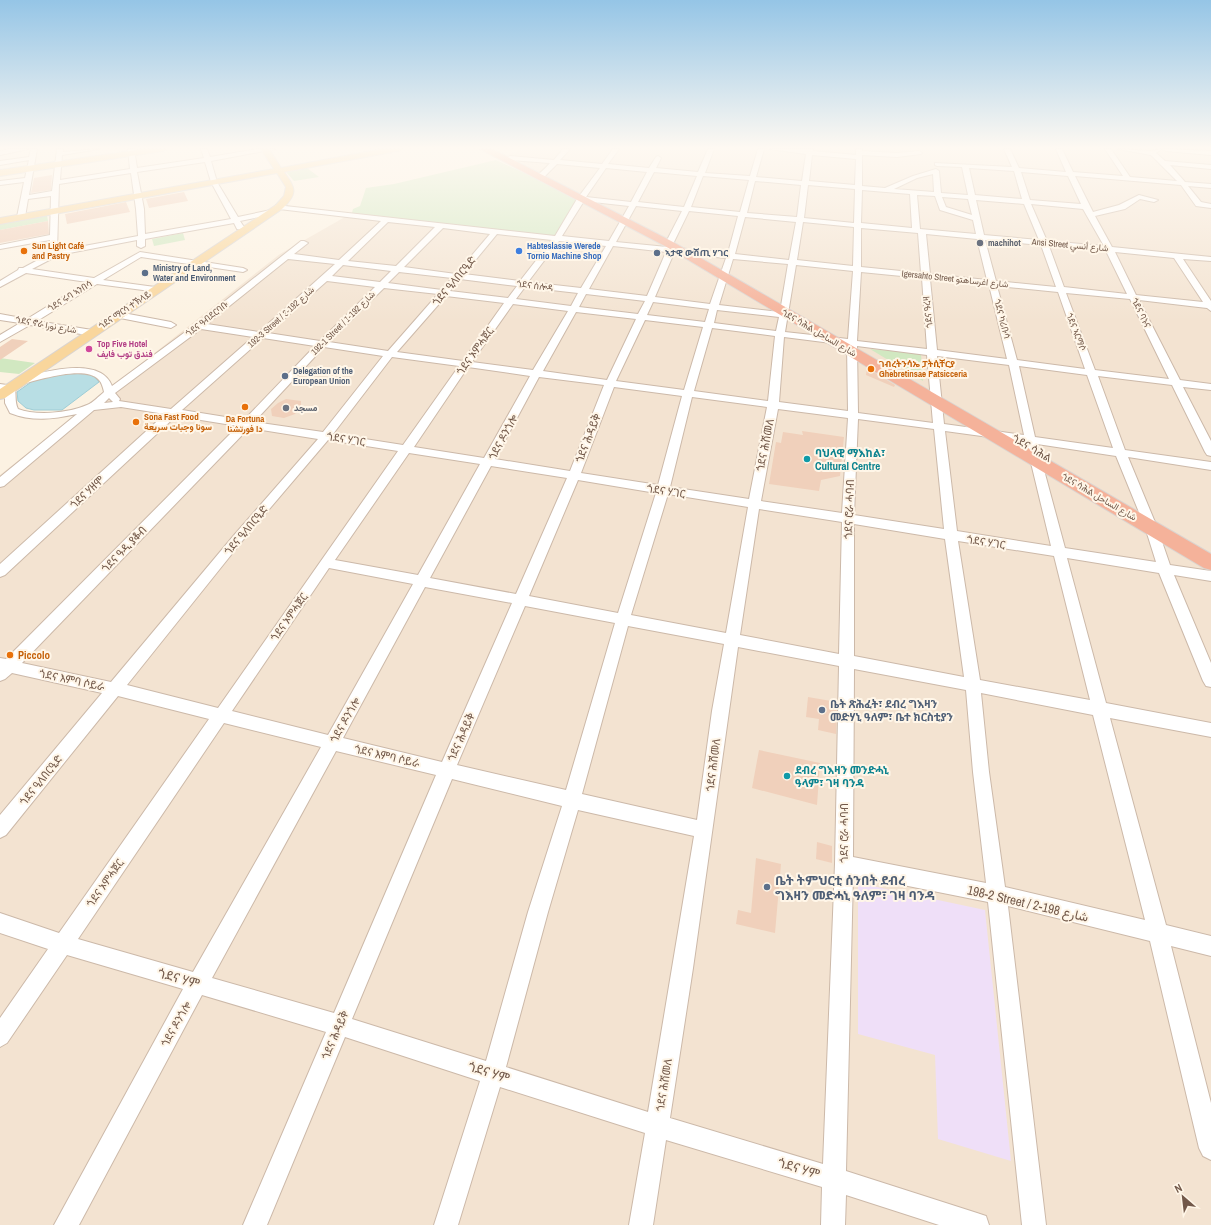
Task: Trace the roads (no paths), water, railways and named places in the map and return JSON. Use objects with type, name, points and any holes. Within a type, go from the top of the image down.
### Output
[{"type":"highway","name":"ጎደና ሳሕል شارع الساحل","points":[[607,206],[628,214],[673,246],[725,272]]},
{"type":"highway","name":"ጎደና ሳሕል شارع الساحل","points":[[673,246],[698,253],[784,311],[833,341],[853,348]]},
{"type":"highway","name":"ጎደና ሳሕል شارع الساحل","points":[[784,311],[853,348],[936,396],[992,434],[1028,446]]},
{"type":"highway","name":"ጎደና ሳሕል","points":[[936,396],[1028,446],[1148,520],[1211,553]]},
{"type":"highway","points":[[1148,520],[1211,563]]},
{"type":"main road","points":[[0,220],[76,206]]},
{"type":"main road","points":[[275,210],[279,206]]},
{"type":"main road","name":"ጎደና ማርሳ ተኽላይ","points":[[7,388],[92,333],[275,210]]},
{"type":"street","points":[[21,216],[23,206]]},
{"type":"street","points":[[53,254],[55,206]]},
{"type":"street","points":[[139,206],[142,237],[140,254],[244,270]]},
{"type":"street","points":[[228,206],[243,232]]},
{"type":"street","name":"ጎደና ኦምሓጀር","points":[[0,1036],[326,563],[522,284],[580,206]]},
{"type":"street","name":"Ansi Street شارع أنسي","points":[[607,206],[628,214],[687,208],[1211,259]]},
{"type":"street","name":"ጎደና ዶንጎሎ","points":[[66,1225],[197,984],[489,462],[536,374],[612,244],[632,206]]},
{"type":"street","points":[[446,1225],[493,1074],[538,912],[572,800],[623,619],[663,490],[688,394],[745,206]]},
{"type":"street","name":"ጎደና ሕሽመለ","points":[[641,1225],[704,830],[720,711],[754,504],[773,406],[780,335],[802,206]]},
{"type":"street","name":"ጎደና ሮራ ሓባብ","points":[[833,1225],[844,864],[848,519],[854,417],[853,348],[857,269],[858,206]]},
{"type":"street","name":"ጎደና ዓረዛ","points":[[915,206],[925,276],[951,536],[972,686],[1034,1225]]},
{"type":"street","points":[[942,206],[943,208],[976,219]]},
{"type":"street","name":"ጎደና ካሪቡሳ","points":[[974,206],[992,283],[1014,363],[1028,446],[1059,553],[1158,933],[1211,1148]]},
{"type":"street","name":"ጎደና ኣርማሶ","points":[[1027,206],[1044,243],[1121,454],[1148,520],[1165,570],[1211,681]]},
{"type":"street","points":[[1051,206],[1088,211],[1123,206]]},
{"type":"street","name":"ጎደና ባኑና","points":[[1086,206],[1110,249],[1211,452]]},
{"type":"street","name":"ጎደና ሕዳይቅ","points":[[255,1225],[447,770],[574,476],[610,384],[650,299],[673,246],[687,208]]},
{"type":"street","points":[[0,284],[53,254],[236,220],[275,210],[612,244],[673,246]]},
{"type":"street","name":"192-3 Street / شارع 192-3","points":[[174,412],[325,278],[386,220]]},
{"type":"street","name":"192-1 Street / شارع 192-1","points":[[247,423],[322,344],[441,226]]},
{"type":"street","name":"ጎደና ዒላበርዒድ","points":[[0,829],[240,537],[326,436],[390,354],[458,277],[495,232]]},
{"type":"street","points":[[0,247],[54,237]]},
{"type":"street","name":"ጎደና ዓብደርባቡ","points":[[92,407],[199,326],[304,243]]},
{"type":"street","name":"Igersahto Street شارع اغرساهتو","points":[[698,253],[731,255],[1133,297],[1211,307]]},
{"type":"street","name":"ጎደና ሩባ ኣንበሳ","points":[[0,339],[140,254]]},
{"type":"street","name":"ጎደና ሰሎዳ","points":[[287,256],[715,307],[784,311]]},
{"type":"street","points":[[1176,256],[1211,307]]},
{"type":"street","points":[[0,273],[26,270],[155,290]]},
{"type":"street","points":[[325,278],[833,341]]},
{"type":"street","points":[[118,315],[171,325]]},
{"type":"street","name":"ጎደና ኖራ شارع نورا","points":[[0,317],[92,333]]},
{"type":"street","points":[[199,326],[536,374],[992,434],[1028,446],[1121,454],[1211,466]]},
{"type":"street","points":[[853,348],[933,353],[1211,387]]},
{"type":"street","points":[[0,379],[7,388],[55,373],[86,371],[97,373],[103,378],[109,393],[121,404]]},
{"type":"street","name":"ጎደና ሃገር","points":[[7,388],[10,403],[14,411],[23,416],[38,418],[58,416],[92,407],[121,404],[1165,570],[1211,576]]},
{"type":"street","points":[[0,483],[92,407]]},
{"type":"street","name":"ጎደና ሃዘሞ","points":[[0,572],[174,412]]},
{"type":"street","name":"ጎደና ዓዲ ያቆብ","points":[[3,668],[247,423]]},
{"type":"street","points":[[326,563],[1211,730]]},
{"type":"street","name":"ጎደና እምባ ሶይራ","points":[[3,668],[115,689],[332,743],[704,830]]},
{"type":"street","name":"198-2 Street / شارع 198-2","points":[[844,864],[997,894],[1211,946]]},
{"type":"street","name":"ጎደና ሃም","points":[[0,923],[62,944],[340,1025],[657,1126],[834,1179],[977,1225]]},
{"type":"water","points":[[70,372],[93,376],[99,382],[62,410],[34,410],[26,408],[18,401],[17,392],[34,380]]},
{"type":"place","name":"machihot","points":[[980,243]]},
{"type":"place","name":"Sun Light Café and Pastry","points":[[24,251]]},
{"type":"place","name":"Habteslassie Werede Tornio Machine Shop","points":[[519,251]]},
{"type":"place","name":"ኣታዊ ውሽጢ ሃገር","points":[[657,253]]},
{"type":"place","name":"Ministry of Land, Water and Environment","points":[[145,273]]},
{"type":"place","name":"Top Five Hotel فندق توب فايف","points":[[89,349]]},
{"type":"place","name":"ገብረትንሳኤ ፓትሲቸርያ Ghebretinsae Patsicceria","points":[[871,369]]},
{"type":"place","name":"Delegation of the European Union","points":[[285,376]]},
{"type":"place","name":"Da Fortuna دا فورتشنا","points":[[245,407]]},
{"type":"place","name":"مسجد","points":[[286,408]]},
{"type":"place","name":"Sona Fast Food سونا وجبات سريعة","points":[[136,422]]},
{"type":"place","name":"ባህላዊ ማእከል፣ Cultural Centre","points":[[807,459]]},
{"type":"place","name":"Piccolo","points":[[10,655]]},
{"type":"place","name":"ቤት ጽሕፈት፣ ደብረ ግእዛን መድሃኒ ዓለም፣ ቤተ ክርስቲያን","points":[[822,710]]},
{"type":"place","name":"ደብረ ግእዛን መንድሓኒ ዓላም፣ ገዛ ባንዳ","points":[[787,776]]},
{"type":"place","name":"ቤት ትምህርቲ ሰንበት ደብረ ግእዛን መድሓኒ ዓለም፣ ገዛ ባንዳ","points":[[767,887]]}]
